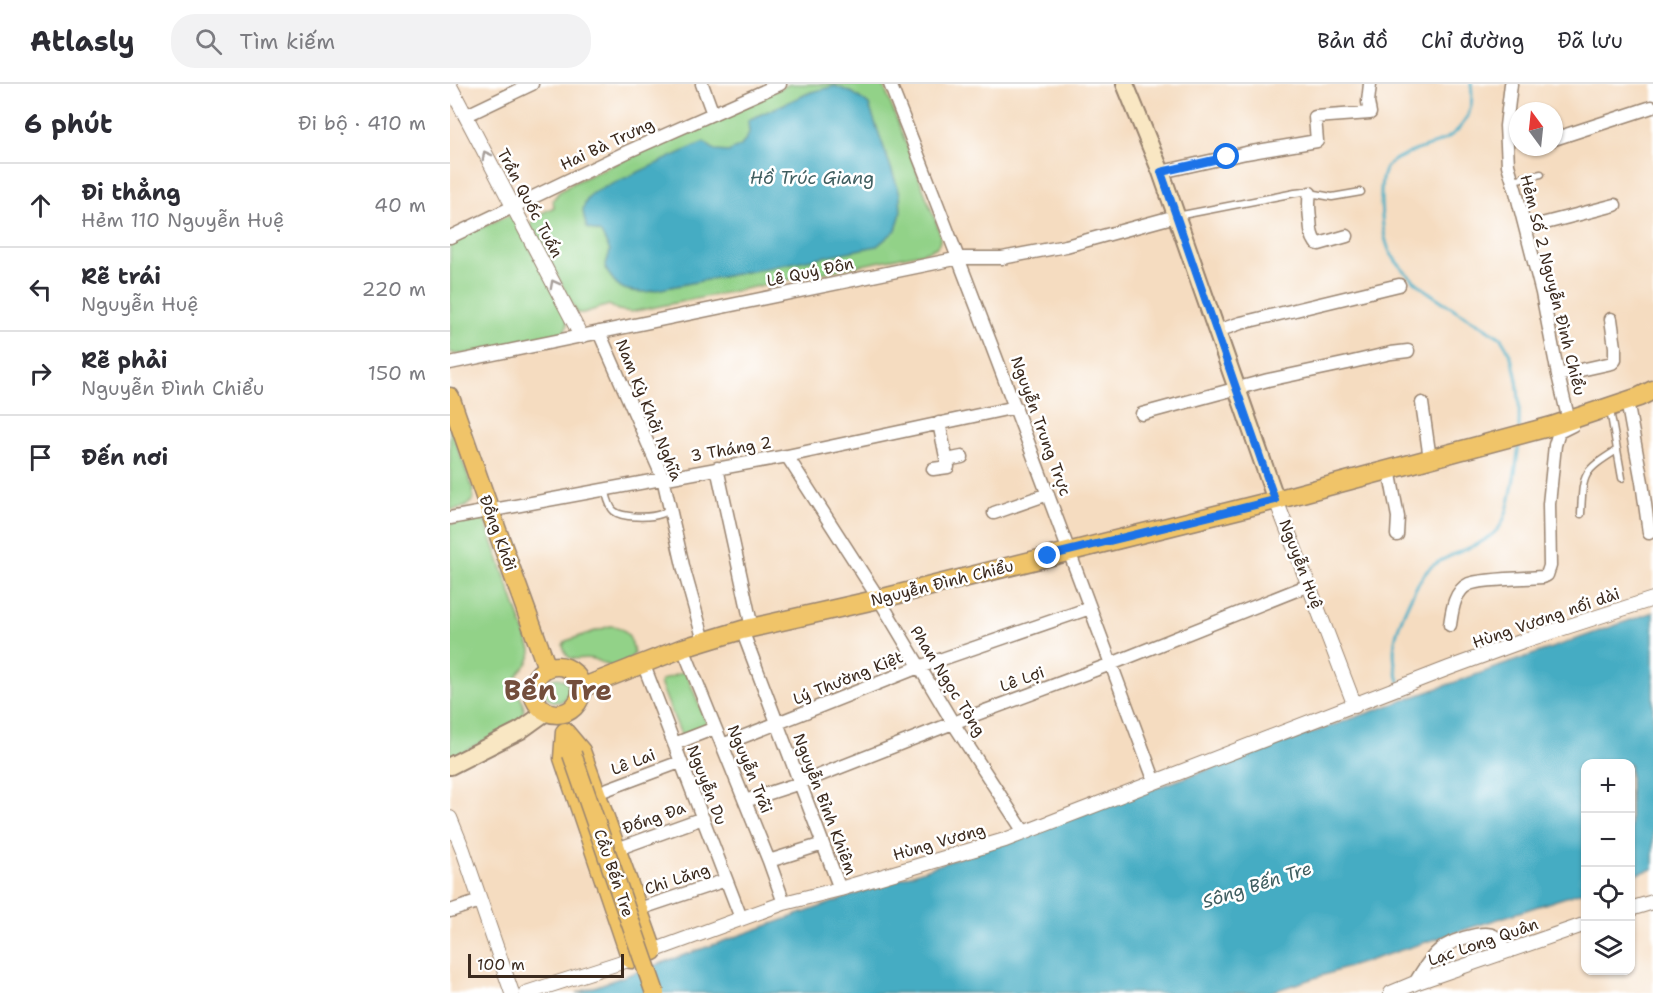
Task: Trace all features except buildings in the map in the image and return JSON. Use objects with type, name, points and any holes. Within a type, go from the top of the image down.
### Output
[{"type":"main road","name":"Nguyễn Huệ","points":[[1125,84],[1161,172],[1275,500]]},
{"type":"main road","points":[[1560,427],[1653,390]]},
{"type":"main road","name":"Đồng Khởi","points":[[450,397],[548,668]]},
{"type":"main road","name":"Nguyễn Đình Chiểu","points":[[581,688],[683,648],[747,629],[879,599],[1275,500],[1481,445],[1560,427]]},
{"type":"main road","points":[[450,765],[555,713],[574,707],[581,695],[581,688],[570,670],[562,667],[548,668],[541,672],[533,692],[538,705],[555,713],[565,732],[581,751],[653,951]]},
{"type":"main road","points":[[565,732],[563,758],[632,959]]},
{"type":"main road","name":"Cầu Bến Tre","points":[[565,732],[655,993]]},
{"type":"street","points":[[465,116],[532,84]]},
{"type":"street","points":[[702,84],[713,114]]},
{"type":"street","name":"Hai Bà Trưng","points":[[450,237],[780,84]]},
{"type":"street","name":"Nguyễn Trung Trực","points":[[890,84],[960,258],[1155,782]]},
{"type":"street","points":[[1161,172],[1246,153],[1317,141],[1316,117],[1370,113],[1368,102],[1370,84]]},
{"type":"street","name":"Hẻm Số 2 Nguyễn Đình Chiểu","points":[[1509,137],[1506,126],[1511,84]]},
{"type":"street","name":"Trần Quốc Tuấn","points":[[450,86],[581,336]]},
{"type":"street","points":[[1563,136],[1652,107]]},
{"type":"street","name":"Hẻm Số 2 Nguyễn Đình Chiểu","points":[[1510,156],[1508,165],[1542,293],[1558,375],[1560,427]]},
{"type":"street","points":[[1310,193],[1309,225],[1316,243],[1347,236]]},
{"type":"street","points":[[1526,228],[1615,205]]},
{"type":"street","name":"Lê Quý Đôn","points":[[450,363],[960,258],[1002,258],[1066,246],[1176,216]]},
{"type":"street","points":[[1217,331],[1399,285]]},
{"type":"street","points":[[1558,375],[1612,363],[1615,360],[1616,347],[1611,319]]},
{"type":"street","name":"Nam Kỳ Khởi Nghĩa","points":[[599,332],[663,478],[684,570],[704,641]]},
{"type":"street","points":[[1142,414],[1237,387],[1408,351]]},
{"type":"street","points":[[1422,403],[1431,459]]},
{"type":"street","points":[[1618,404],[1642,482],[1649,533]]},
{"type":"street","name":"3 Tháng 2","points":[[450,518],[787,456],[1016,407]]},
{"type":"street","points":[[933,469],[948,467],[939,423]]},
{"type":"street","points":[[1450,625],[1457,597],[1467,585],[1548,575],[1550,567],[1549,504],[1555,446],[1560,427]]},
{"type":"street","name":"Phan Ngọc Tòng","points":[[787,456],[879,599],[953,723],[1024,832]]},
{"type":"street","points":[[947,460],[962,458]]},
{"type":"street","name":"Nguyễn Bỉnh Khiêm","points":[[717,468],[747,629],[777,723],[840,889]]},
{"type":"street","points":[[1389,469],[1398,517],[1397,535]]},
{"type":"street","points":[[994,513],[1048,494]]},
{"type":"street","name":"Nguyễn Huệ","points":[[1275,500],[1308,585],[1360,703]]},
{"type":"street","name":"Lê Lợi","points":[[745,801],[800,783],[1111,664],[1308,585]]},
{"type":"street","name":"Hùng Vương nối dài","points":[[1360,703],[1523,641],[1653,599]]},
{"type":"street","name":"Lý Thường Kiệt","points":[[722,745],[919,667],[1090,608]]},
{"type":"street","name":"Nguyễn Trãi","points":[[683,648],[784,903]]},
{"type":"street","name":"Nguyễn Du","points":[[643,663],[741,918]]},
{"type":"street","name":"Hùng Vương","points":[[526,993],[632,959],[784,903],[840,889],[985,846],[1360,703]]},
{"type":"street","points":[[674,744],[715,728]]},
{"type":"street","name":"Lê Lai","points":[[597,793],[681,762]]},
{"type":"street","points":[[450,818],[512,993]]},
{"type":"street","name":"Đống Đa","points":[[617,849],[703,818]]},
{"type":"street","points":[[769,861],[823,844]]},
{"type":"street","name":"Chi Lăng","points":[[639,909],[726,880]]},
{"type":"street","points":[[450,911],[480,901]]},
{"type":"street","points":[[1635,907],[1653,902]]},
{"type":"street","name":"Lạc Long Quân","points":[[1391,993],[1581,926]]},
{"type":"street","points":[[1415,983],[1434,954],[1451,943],[1489,934],[1495,936],[1506,951]]},
{"type":"lane","points":[[1512,180],[1541,174]]},
{"type":"lane","points":[[1176,216],[1295,193],[1332,197],[1361,192]]},
{"type":"lane","points":[[1618,404],[1617,450],[1622,478]]},
{"type":"lane","points":[[1581,514],[1582,485],[1588,471],[1617,450]]},
{"type":"lane","points":[[604,489],[611,509],[616,513],[640,517],[660,514],[669,509]]},
{"type":"green space","name":"Hồ Trúc Giang","points":[[790,84],[883,84],[939,230],[939,244],[921,253],[631,312],[618,310],[609,305],[577,313],[531,227],[536,217],[554,207],[553,200],[559,192],[573,183]]},
{"type":"green space","points":[[507,216],[513,217],[567,317],[567,326],[563,333],[552,337],[455,354],[450,352],[450,242]]},
{"type":"green space","points":[[450,426],[473,490],[473,500],[465,507],[450,510]]},
{"type":"green space","points":[[478,519],[485,521],[531,650],[527,664],[515,680],[516,689],[524,708],[520,722],[450,759],[450,524]]},
{"type":"green space","points":[[610,626],[620,628],[630,639],[634,654],[627,661],[612,667],[594,659],[574,659],[567,656],[563,645],[566,641]]},
{"type":"green space","points":[[683,672],[687,675],[708,727],[682,737],[660,683],[662,680]]},
{"type":"green space","points":[[557,678],[566,681],[569,690],[566,699],[557,702],[548,699],[545,690],[548,681]]},
{"type":"water","name":"Hồ Trúc Giang","points":[[835,86],[853,93],[869,105],[900,194],[901,213],[896,230],[877,246],[646,292],[626,290],[613,280],[605,268],[610,251],[601,233],[587,228],[584,217],[585,202],[592,193],[704,142],[716,151],[728,152],[741,146],[749,134],[748,120],[811,92]]},
{"type":"water","name":"Sông Bến Tre","points":[[1653,612],[1653,869],[1635,875],[1635,759],[1581,759],[1581,892],[1268,993],[577,993]]},
{"type":"waterway","points":[[1471,84],[1471,107],[1466,119],[1454,134],[1399,158],[1386,168],[1381,187],[1383,228],[1390,252],[1411,278],[1425,290],[1501,338],[1515,370],[1519,428]]},
{"type":"waterway","points":[[1399,681],[1396,672],[1395,641],[1414,591],[1431,567],[1486,539],[1501,525],[1510,497],[1519,440]]},
{"type":"district","name":"Bến Tre","points":[[558,690]]},
{"type":"route","points":[[1048,556],[1275,500],[1161,172],[1227,157]]}]
